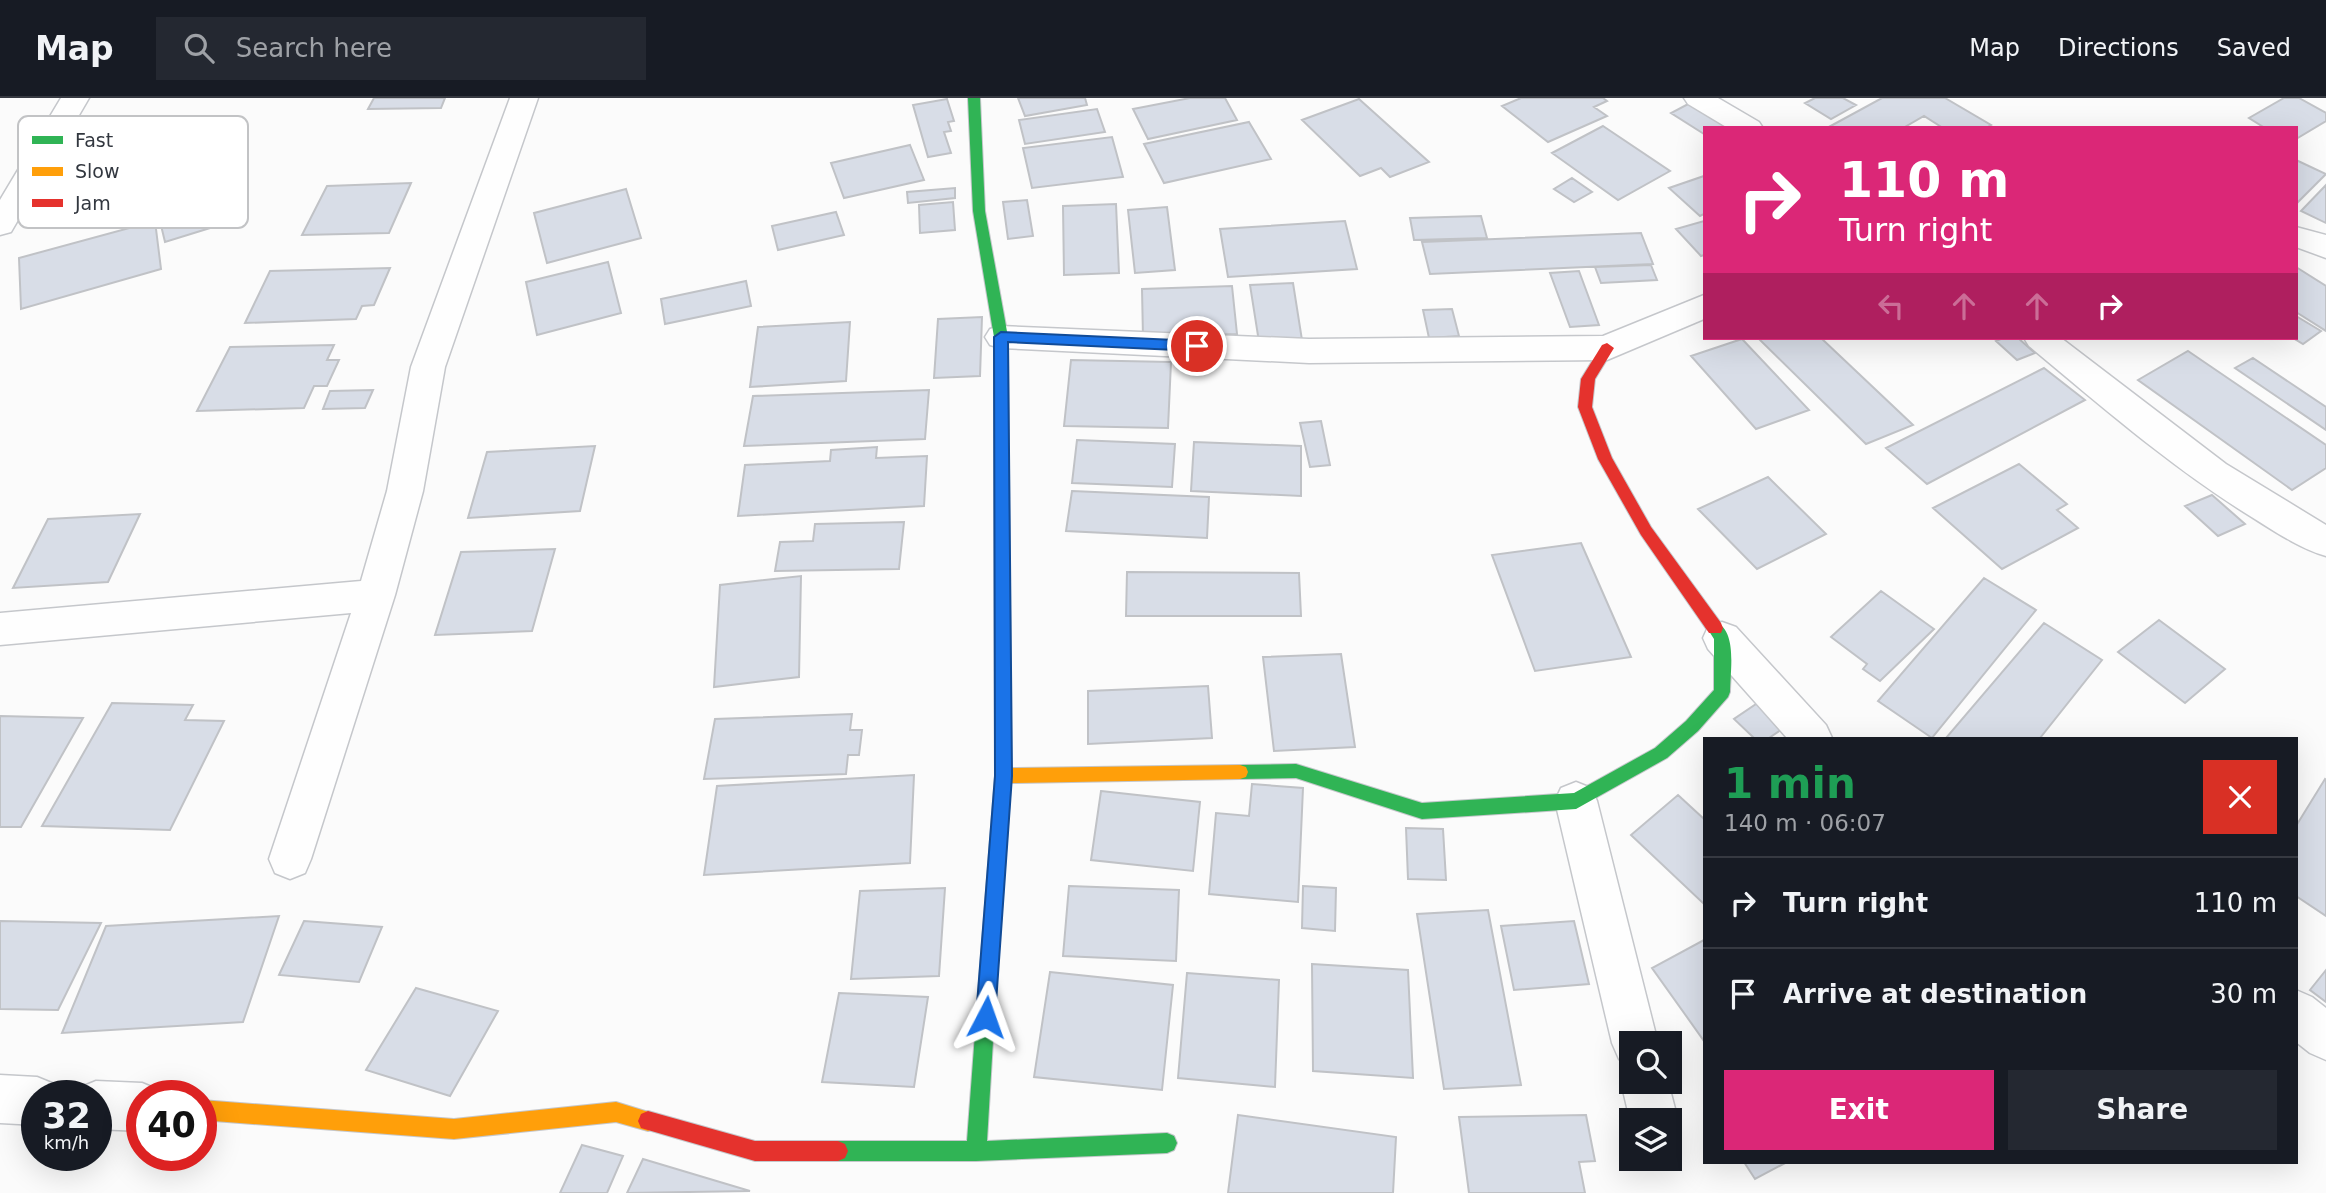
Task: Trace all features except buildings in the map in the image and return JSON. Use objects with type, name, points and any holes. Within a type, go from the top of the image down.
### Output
[{"type":"street","points":[[64,116],[75,98]]},
{"type":"street","points":[[290,859],[376,595],[405,491],[428,367],[524,98]]},
{"type":"street","points":[[974,98],[979,211],[1001,337],[1003,776],[976,1151]]},
{"type":"street","points":[[1698,98],[1746,126]]},
{"type":"street","points":[[0,226],[18,195]]},
{"type":"street","points":[[2298,237],[2311,240],[2326,248]]},
{"type":"street","points":[[1001,337],[1308,351],[1607,348],[1703,306]]},
{"type":"street","points":[[2051,347],[2083,340]]},
{"type":"street","points":[[2051,347],[2159,436],[2282,520],[2326,542]]},
{"type":"street","points":[[1607,348],[1588,379],[1585,407],[1605,459],[1646,531],[1722,638],[1811,737]]},
{"type":"street","points":[[0,629],[376,595]]},
{"type":"street","points":[[1003,776],[1296,771],[1422,811],[1576,801],[1661,753],[1700,718],[1723,692],[1722,638]]},
{"type":"street","points":[[1576,801],[1632,1031]]},
{"type":"street","points":[[2298,1015],[2326,1037]]},
{"type":"street","points":[[0,1099],[21,1100]]},
{"type":"street","points":[[217,1111],[454,1129],[616,1112],[755,1151],[976,1151],[1167,1143]]},
{"type":"traffic: fast","points":[[974,98],[979,211],[1001,337],[1003,735]]},
{"type":"traffic: fast","points":[[1240,772],[1296,771],[1422,811],[1576,801],[1661,753],[1692,726],[1722,692],[1722,638],[1715,628]]},
{"type":"traffic: fast","points":[[976,1151],[986,1007]]},
{"type":"traffic: fast","points":[[838,1151],[976,1151],[1167,1143]]},
{"type":"traffic: slow","points":[[986,1007],[1003,776],[1003,735]]},
{"type":"traffic: slow","points":[[1003,776],[1240,772]]},
{"type":"traffic: slow","points":[[217,1111],[454,1129],[616,1112],[648,1121]]},
{"type":"traffic: jam","points":[[1607,348],[1588,379],[1585,407],[1605,459],[1646,531],[1715,628]]},
{"type":"traffic: jam","points":[[648,1121],[755,1151],[838,1151]]},
{"type":"route","points":[[986,1017],[1003,776],[1001,337],[1197,346]]}]
